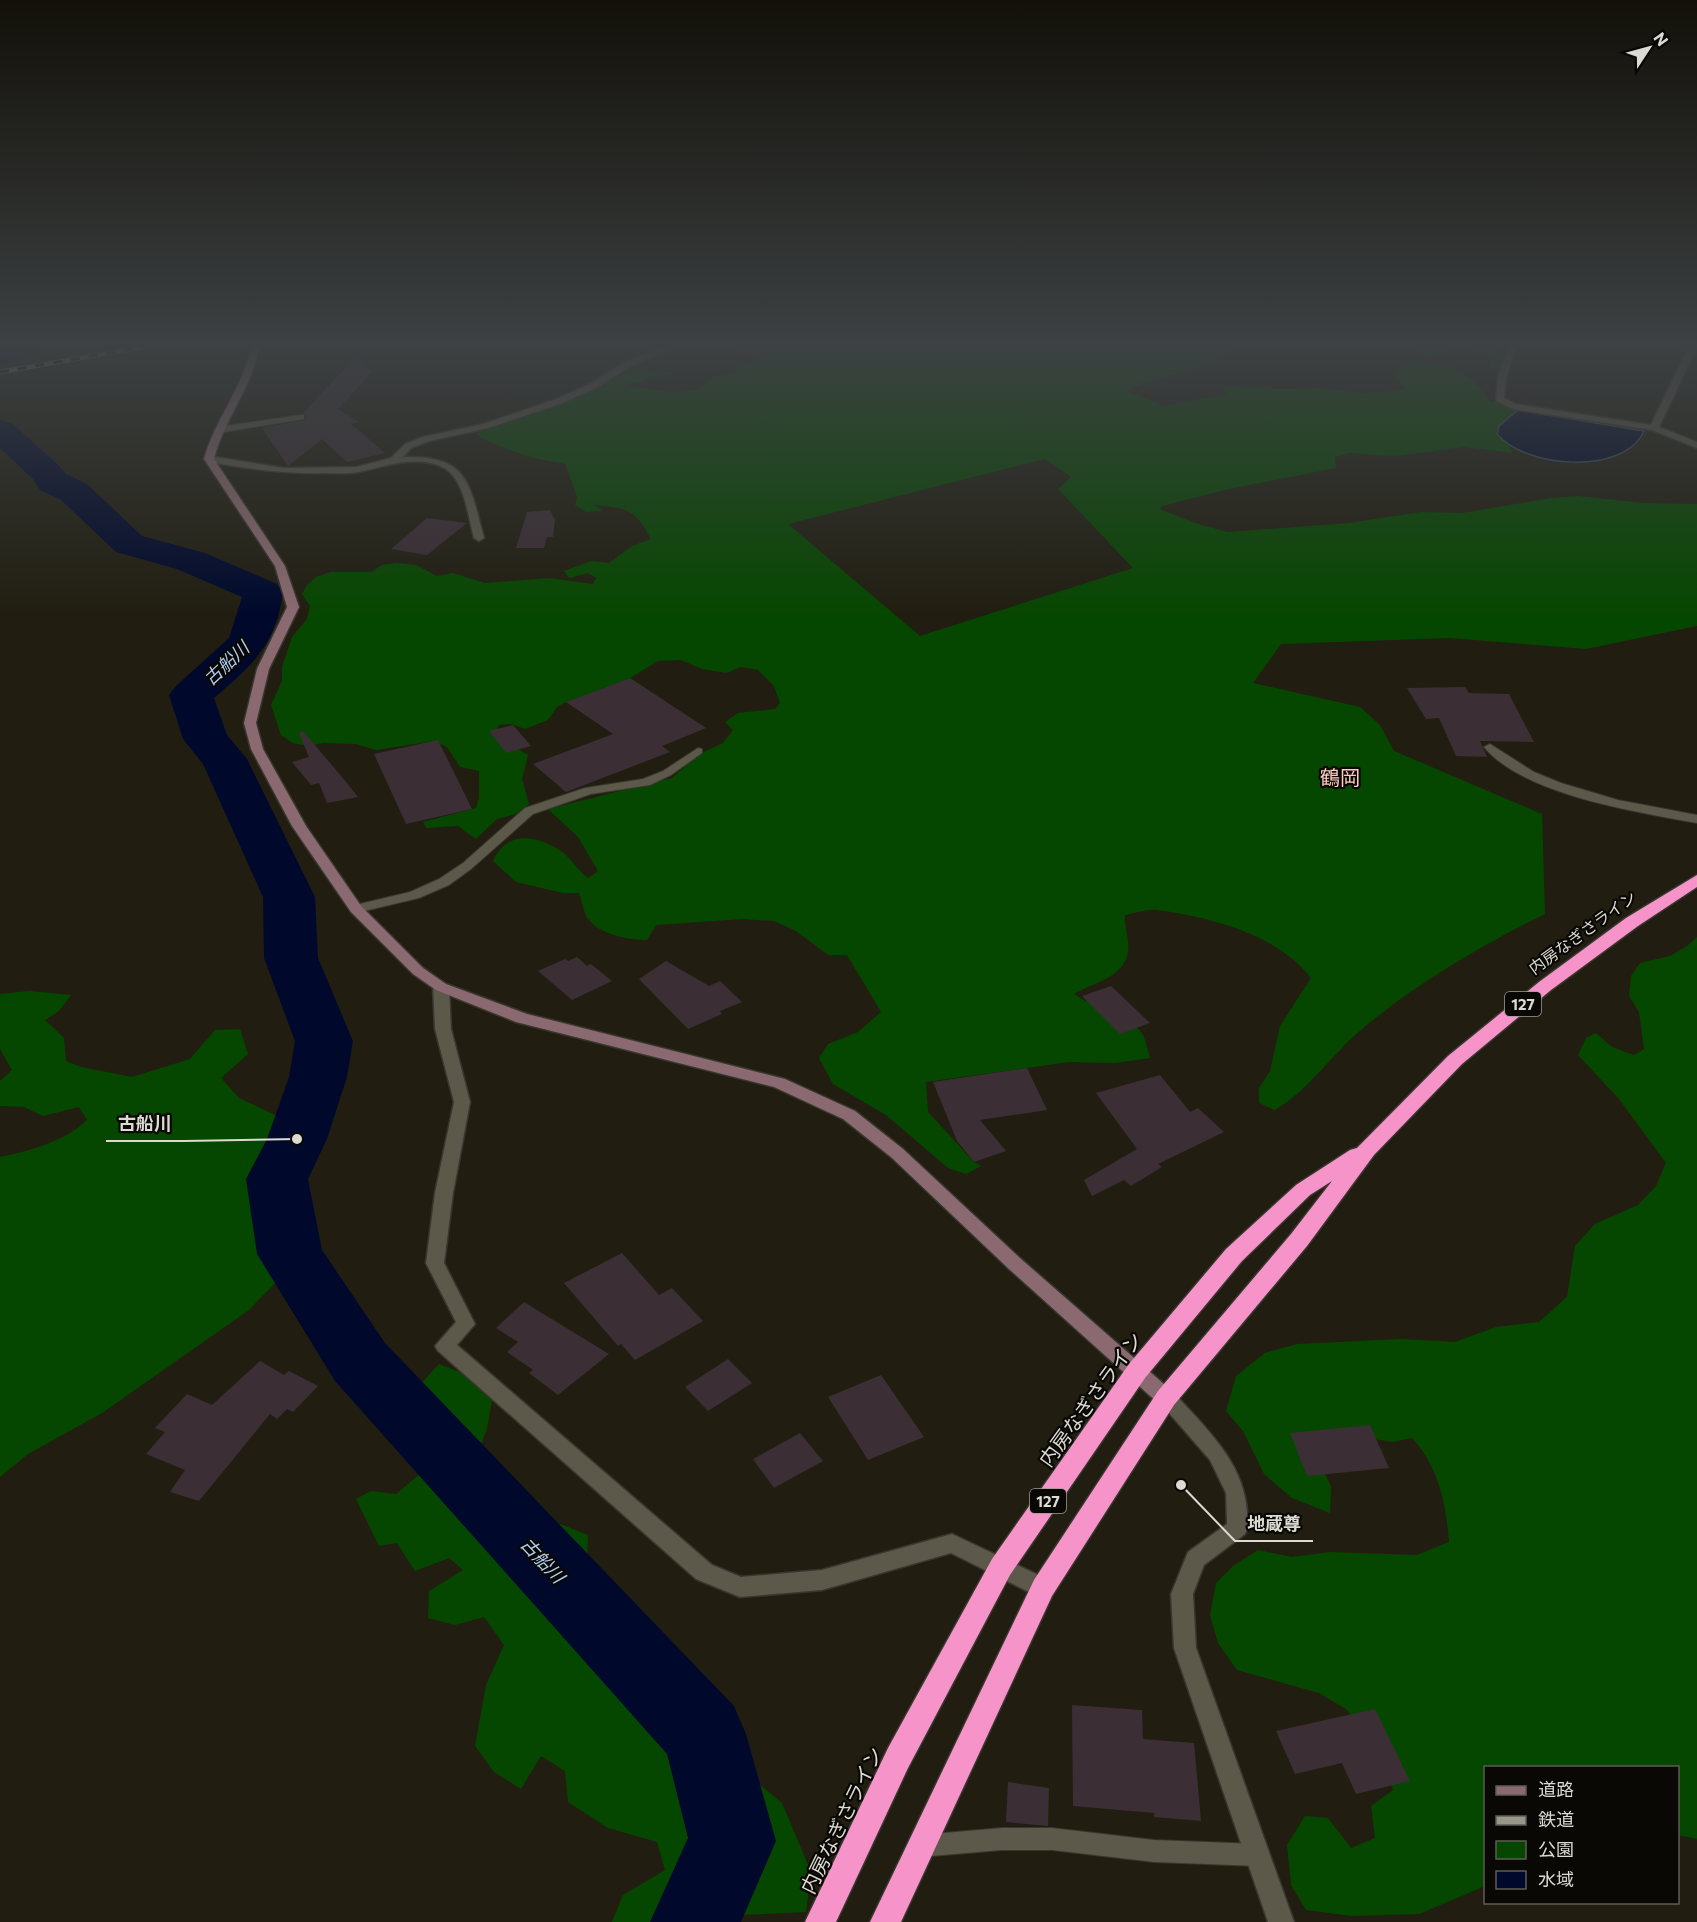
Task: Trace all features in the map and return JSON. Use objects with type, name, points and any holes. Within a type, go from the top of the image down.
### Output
[{"type":"highway","name":"内房なぎさライン","points":[[885,1922],[1043,1588],[1166,1398],[1299,1240],[1366,1150],[1455,1060],[1545,986],[1632,922],[1697,880]]},
{"type":"highway","name":"内房なぎさライン","points":[[820,1922],[898,1758],[1001,1567],[1137,1371],[1243,1247],[1303,1190],[1366,1150]]},
{"type":"street","points":[[214,436],[209,459],[280,566],[293,607],[263,669],[250,723],[257,749],[299,826],[356,909],[385,940],[441,987],[522,1018],[779,1083],[849,1115],[897,1152],[1015,1264],[1137,1371],[1166,1398],[1217,1454],[1236,1492],[1238,1528],[1196,1559],[1182,1594],[1185,1647],[1281,1922]]},
{"type":"street","points":[[394,460],[408,446],[441,436]]},
{"type":"street","points":[[1673,436],[1697,445]]},
{"type":"street","points":[[209,459],[285,471],[357,470],[394,460],[414,459],[453,467],[459,473],[466,491],[479,538]]},
{"type":"street","points":[[441,987],[443,1029],[462,1102],[444,1193],[435,1263],[466,1324],[445,1346],[704,1572],[740,1587],[822,1580],[952,1544],[1043,1588]]},
{"type":"lane","points":[[1490,747],[1499,757],[1548,782],[1630,805],[1697,819]]},
{"type":"lane","points":[[356,909],[414,895],[444,882],[467,866],[529,811],[589,791],[645,782],[668,773],[698,751]]},
{"type":"lane","points":[[920,1846],[1002,1839],[1053,1839],[1154,1851],[1258,1855]]},
{"type":"green space","points":[[478,436],[1501,436],[1511,448],[1512,453],[1464,447],[1394,456],[1349,453],[1335,457],[1336,468],[1229,489],[1162,506],[1160,509],[1198,524],[1228,532],[1349,523],[1421,512],[1462,513],[1551,498],[1578,496],[1643,503],[1697,504],[1697,626],[1586,649],[1450,638],[1281,644],[1253,683],[1360,707],[1380,725],[1394,751],[1542,814],[1545,914],[1473,952],[1405,996],[1362,1029],[1310,1082],[1275,1110],[1259,1103],[1259,1088],[1270,1071],[1280,1026],[1311,978],[1280,950],[1241,930],[1199,917],[1157,910],[1125,915],[1128,952],[1125,961],[1114,974],[1074,994],[1130,1022],[1143,1035],[1150,1058],[1115,1063],[1069,1062],[926,1082],[928,1112],[974,1162],[981,1166],[966,1174],[948,1168],[886,1115],[833,1084],[819,1058],[828,1044],[858,1032],[881,1012],[847,955],[828,955],[796,931],[774,921],[742,919],[656,925],[647,940],[616,936],[594,925],[587,918],[579,893],[563,893],[516,882],[493,861],[506,844],[523,838],[542,841],[561,851],[588,878],[598,871],[578,837],[548,809],[672,778],[699,754],[723,743],[733,730],[725,722],[738,713],[775,709],[780,703],[774,686],[758,670],[741,667],[726,673],[702,669],[681,660],[658,661],[630,678],[566,702],[557,707],[548,720],[525,729],[511,724],[499,725],[495,735],[528,755],[522,779],[529,804],[516,814],[497,819],[476,839],[458,826],[426,828],[423,822],[476,808],[479,798],[479,771],[460,767],[447,747],[434,741],[376,750],[356,744],[323,743],[309,746],[293,743],[281,735],[271,705],[282,681],[282,667],[292,637],[307,619],[310,606],[302,594],[307,585],[316,577],[331,572],[371,572],[382,565],[397,563],[416,565],[437,576],[453,573],[485,583],[549,578],[593,584],[596,578],[588,573],[569,578],[564,571],[591,561],[609,563],[632,546],[651,539],[640,521],[628,511],[594,505],[603,511],[586,512],[575,505],[577,497],[565,463],[542,460],[496,445]],"holes":[[[1045,459],[1071,477],[1058,489],[1133,568],[920,636],[788,524]]]},
{"type":"green space","points":[[1697,937],[1697,1839],[1679,1835],[1679,1766],[1484,1766],[1484,1886],[1419,1914],[1352,1916],[1306,1910],[1291,1885],[1287,1845],[1305,1816],[1328,1818],[1351,1848],[1375,1838],[1371,1806],[1393,1790],[1376,1746],[1346,1709],[1319,1693],[1237,1670],[1218,1643],[1210,1615],[1216,1583],[1233,1566],[1258,1550],[1292,1557],[1330,1552],[1417,1555],[1449,1542],[1448,1528],[1440,1487],[1435,1474],[1429,1461],[1412,1438],[1392,1442],[1369,1438],[1315,1451],[1331,1487],[1330,1513],[1292,1498],[1264,1474],[1243,1431],[1226,1411],[1236,1376],[1265,1353],[1297,1344],[1402,1339],[1455,1342],[1496,1327],[1539,1322],[1567,1297],[1575,1246],[1595,1224],[1638,1205],[1656,1186],[1666,1163],[1619,1099],[1578,1055],[1586,1038],[1596,1033],[1612,1047],[1634,1055],[1644,1049],[1639,1012],[1629,996],[1631,976],[1640,963],[1670,956]]},
{"type":"green space","points":[[29,991],[71,995],[59,1011],[45,1020],[64,1038],[66,1061],[81,1067],[132,1077],[190,1059],[215,1030],[240,1029],[248,1054],[221,1078],[239,1098],[277,1116],[304,1139],[303,1184],[283,1211],[279,1252],[287,1271],[249,1310],[102,1413],[28,1454],[0,1477],[0,1157],[58,1139],[69,1134],[87,1120],[79,1107],[43,1116],[24,1107],[0,1106],[0,1081],[12,1070],[0,1049],[0,994]]},
{"type":"green space","points":[[439,1364],[470,1376],[492,1400],[487,1429],[476,1457],[525,1510],[588,1535],[587,1561],[592,1618],[633,1649],[657,1716],[694,1766],[747,1774],[782,1803],[811,1872],[806,1912],[723,1916],[718,1922],[612,1922],[623,1895],[665,1870],[657,1842],[608,1828],[568,1802],[565,1771],[541,1756],[521,1789],[494,1772],[475,1746],[486,1685],[504,1645],[484,1617],[455,1625],[428,1618],[429,1591],[463,1570],[449,1558],[415,1571],[397,1543],[379,1546],[356,1499],[371,1491],[396,1494],[444,1454],[457,1437],[431,1416],[417,1388]]},
{"type":"water","points":[[1499,436],[1640,436],[1633,445],[1617,455],[1596,461],[1551,460],[1529,454]]},
{"type":"building","points":[[267,436],[365,436],[385,453],[347,462],[322,439],[288,466]]},
{"type":"building","points":[[550,510],[555,520],[553,537],[547,537],[544,548],[516,548],[527,512]]},
{"type":"building","points":[[427,518],[467,523],[427,555],[391,549]]},
{"type":"building","points":[[630,678],[706,728],[662,746],[670,752],[566,792],[533,764],[613,734],[566,702]]},
{"type":"building","points":[[1465,687],[1469,693],[1509,694],[1534,742],[1480,741],[1487,757],[1456,756],[1439,718],[1426,719],[1407,688]]},
{"type":"building","points":[[513,725],[531,746],[506,753],[489,731]]},
{"type":"building","points":[[303,731],[358,797],[327,803],[319,783],[311,785],[292,762],[309,757],[299,733]]},
{"type":"building","points":[[438,740],[472,809],[406,824],[374,754]]},
{"type":"building","points":[[577,957],[587,966],[591,964],[612,981],[572,1000],[538,971],[565,959],[568,961]]},
{"type":"building","points":[[666,961],[709,986],[720,981],[742,1002],[688,1029],[639,979]]},
{"type":"building","points":[[1111,986],[1150,1023],[1120,1034],[1082,996]]},
{"type":"building","points":[[1027,1068],[1047,1110],[980,1120],[1006,1151],[974,1162],[957,1141],[933,1082]]},
{"type":"building","points":[[1160,1075],[1190,1112],[1198,1108],[1224,1132],[1158,1164],[1162,1167],[1131,1186],[1124,1180],[1092,1196],[1084,1180],[1137,1149],[1096,1093]]},
{"type":"building","points":[[622,1253],[659,1295],[672,1288],[703,1321],[635,1360],[621,1344],[618,1346],[564,1283]]},
{"type":"building","points":[[524,1302],[609,1354],[558,1395],[529,1373],[533,1370],[507,1352],[518,1342],[496,1328]]},
{"type":"building","points":[[728,1359],[752,1383],[708,1411],[685,1387]]},
{"type":"building","points":[[260,1361],[284,1375],[289,1371],[318,1386],[293,1412],[287,1409],[277,1419],[270,1414],[199,1501],[170,1492],[185,1470],[146,1454],[165,1432],[155,1428],[187,1394],[212,1405]]},
{"type":"building","points":[[881,1375],[924,1437],[868,1460],[828,1397]]},
{"type":"building","points":[[1370,1425],[1389,1468],[1307,1476],[1290,1433]]},
{"type":"building","points":[[800,1433],[823,1461],[774,1488],[753,1459]]},
{"type":"building","points":[[1072,1705],[1142,1710],[1143,1739],[1194,1743],[1201,1821],[1154,1817],[1154,1813],[1073,1806]]},
{"type":"building","points":[[1375,1709],[1410,1781],[1356,1794],[1342,1763],[1295,1774],[1276,1731]]},
{"type":"building","points":[[1008,1782],[1049,1788],[1048,1826],[1006,1822]]},
{"type":"waterway","name":"古船川","points":[[6,436],[46,472],[53,482],[74,492],[129,544],[191,561],[263,592],[260,612],[249,641],[231,662],[191,695],[206,739],[224,759],[289,897],[291,958],[324,1041],[318,1077],[297,1139],[277,1179],[290,1254],[360,1362],[704,1734],[732,1841],[695,1922]]},
{"type":"place","name":"古船川","points":[[297,1139]]},
{"type":"place","name":"地蔵尊","points":[[1181,1485]]},
{"type":"district","name":"鶴岡","points":[[1340,777]]}]
